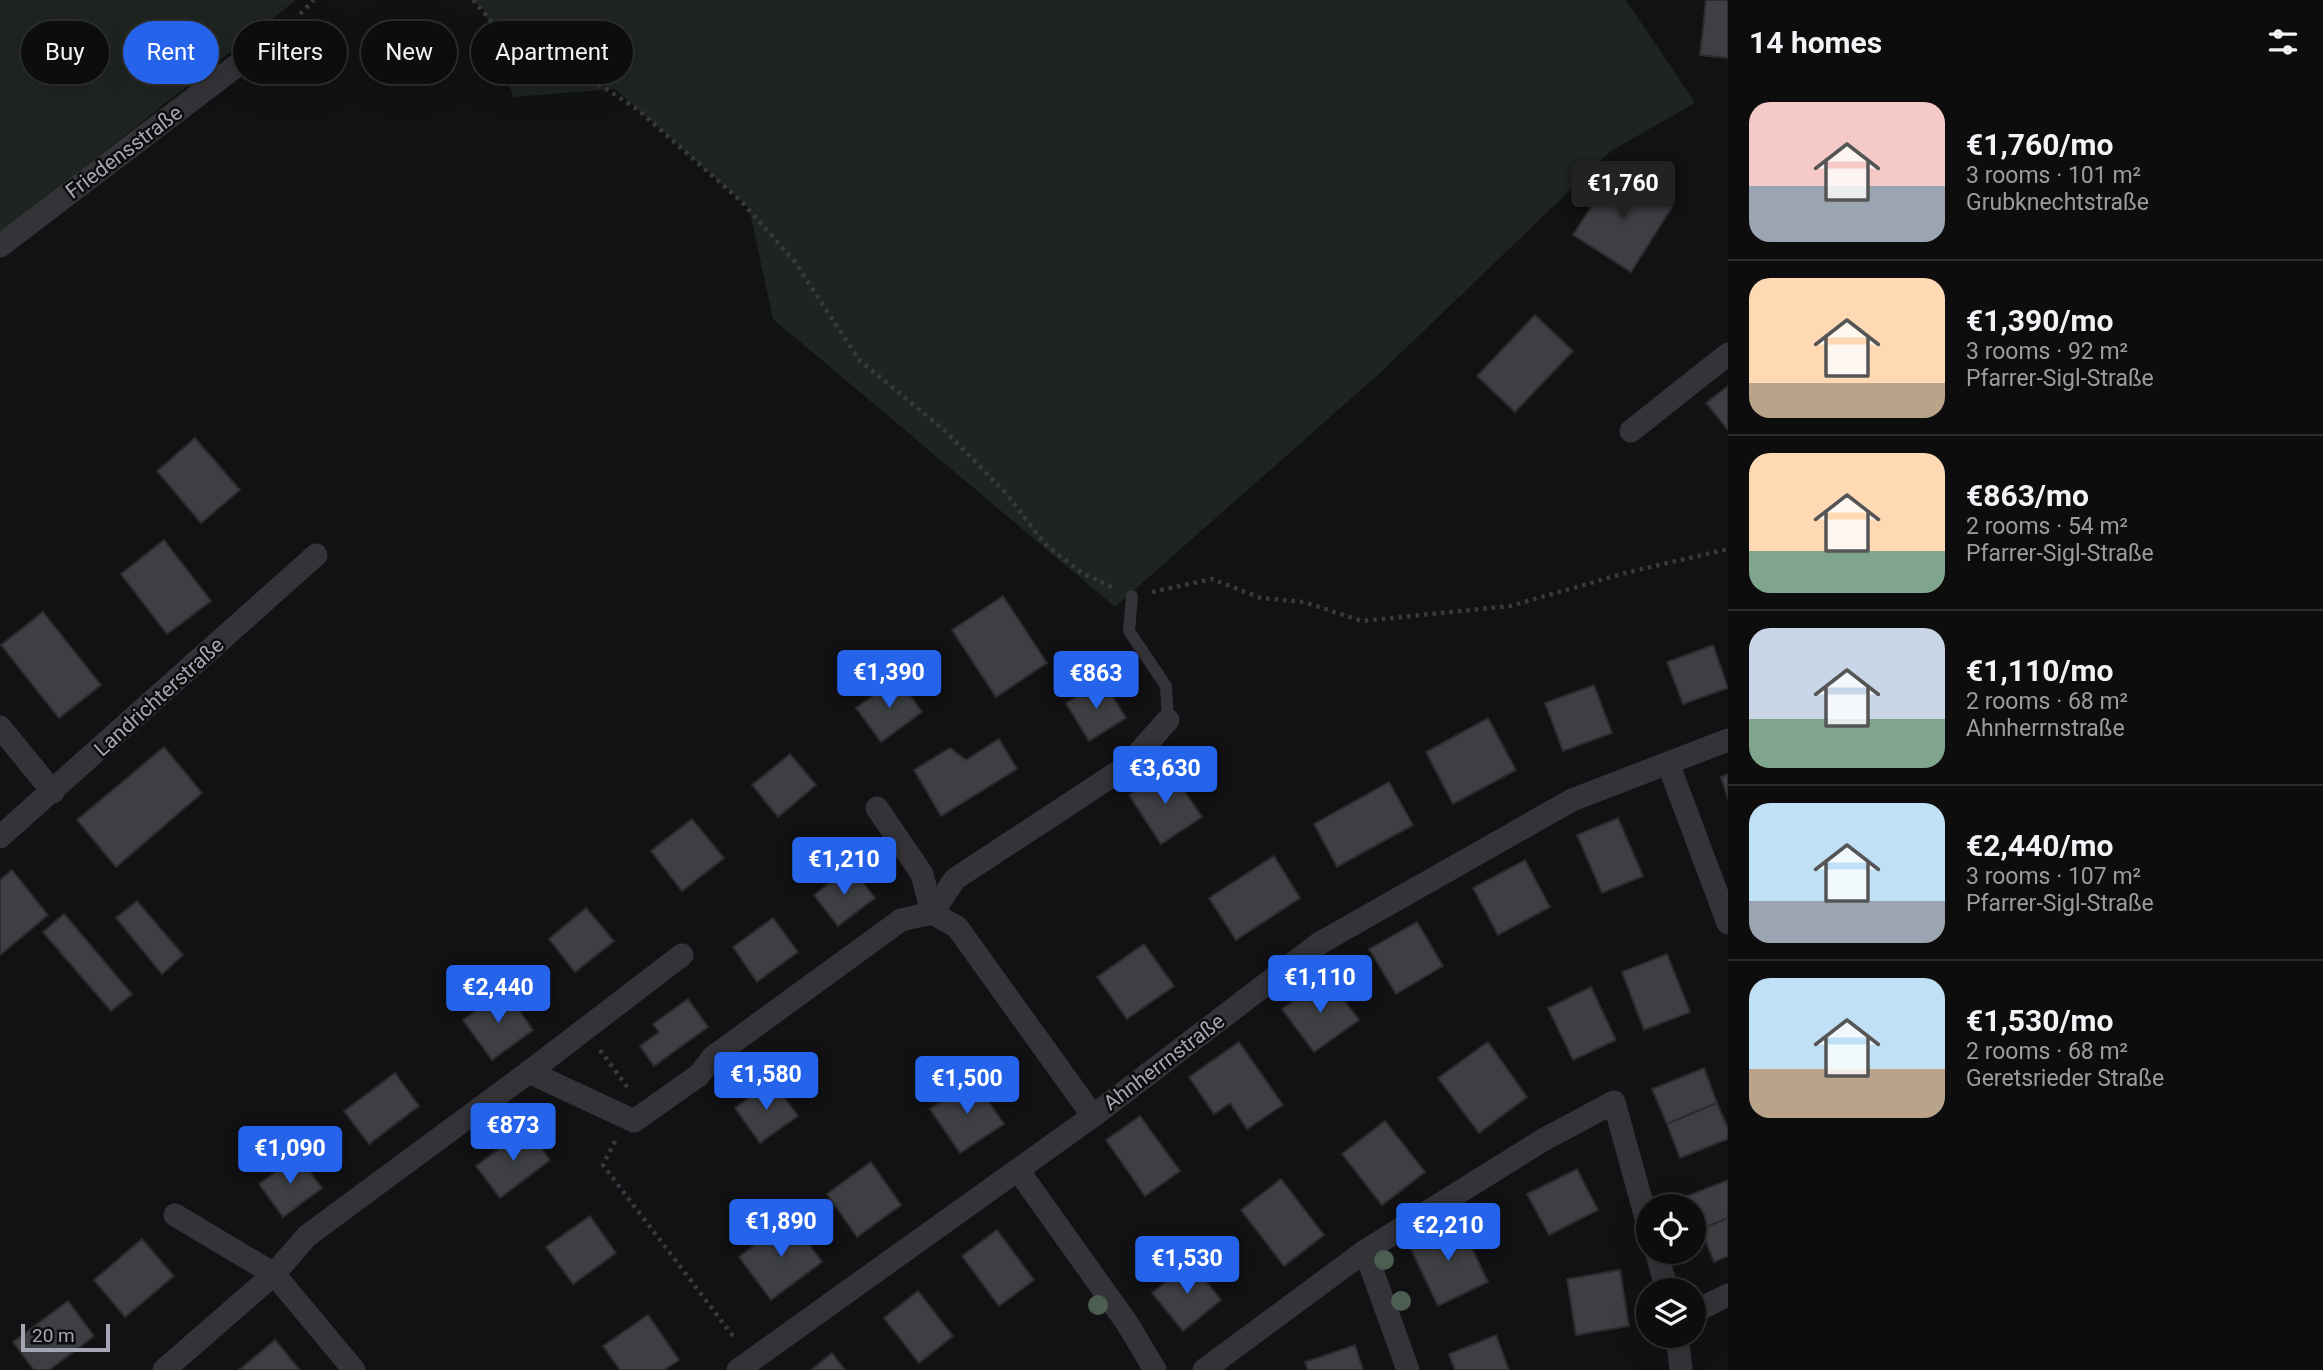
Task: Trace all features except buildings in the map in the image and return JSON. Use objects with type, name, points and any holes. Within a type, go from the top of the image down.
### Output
[{"type":"street","name":"Friedensstraße","points":[[0,246],[233,69]]},
{"type":"street","points":[[1631,431],[1728,354]]},
{"type":"street","name":"Landrichterstraße","points":[[0,837],[316,555]]},
{"type":"street","points":[[932,913],[955,879],[1127,766],[1168,720]]},
{"type":"street","points":[[0,727],[53,792]]},
{"type":"street","name":"Ahnherrnstraße","points":[[745,1365],[1093,1116],[1320,943],[1572,800],[1728,740]]},
{"type":"street","points":[[1668,763],[1728,923]]},
{"type":"street","points":[[877,808],[922,874],[932,913]]},
{"type":"street","points":[[529,1072],[636,1115],[699,1075],[713,1057],[901,920],[932,913],[957,927],[1093,1116]]},
{"type":"street","points":[[164,1370],[274,1274],[307,1236],[682,955]]},
{"type":"street","points":[[1204,1370],[1365,1251],[1543,1140],[1614,1102],[1640,1194]]},
{"type":"street","points":[[1018,1170],[1127,1323],[1155,1370]]},
{"type":"street","points":[[175,1215],[274,1274],[354,1370]]},
{"type":"street","points":[[1365,1251],[1408,1370]]},
{"type":"street","points":[[1706,1306],[1728,1295]]},
{"type":"street","points":[[1678,1348],[1681,1370]]},
{"type":"lane","points":[[1132,596],[1129,631],[1166,686],[1168,720]]},
{"type":"path","points":[[474,0],[499,30],[552,54],[637,109],[742,202],[795,262],[859,360],[944,430],[1004,491],[1046,545],[1082,573],[1132,596],[1212,579],[1261,598],[1304,602],[1362,621],[1510,606],[1629,572],[1728,549]]},
{"type":"path","points":[[584,1030],[636,1115],[603,1165],[745,1365]]},
{"type":"shaded area","points":[[0,0],[296,0],[269,21],[233,21],[233,50],[219,61],[219,21],[123,21],[123,84],[190,84],[0,234]]},
{"type":"shaded area","points":[[473,0],[1626,0],[1695,103],[1611,151],[1380,373],[1115,607],[773,319],[749,208],[615,89],[513,97],[509,84],[633,84],[633,21],[488,21],[485,12]]}]
